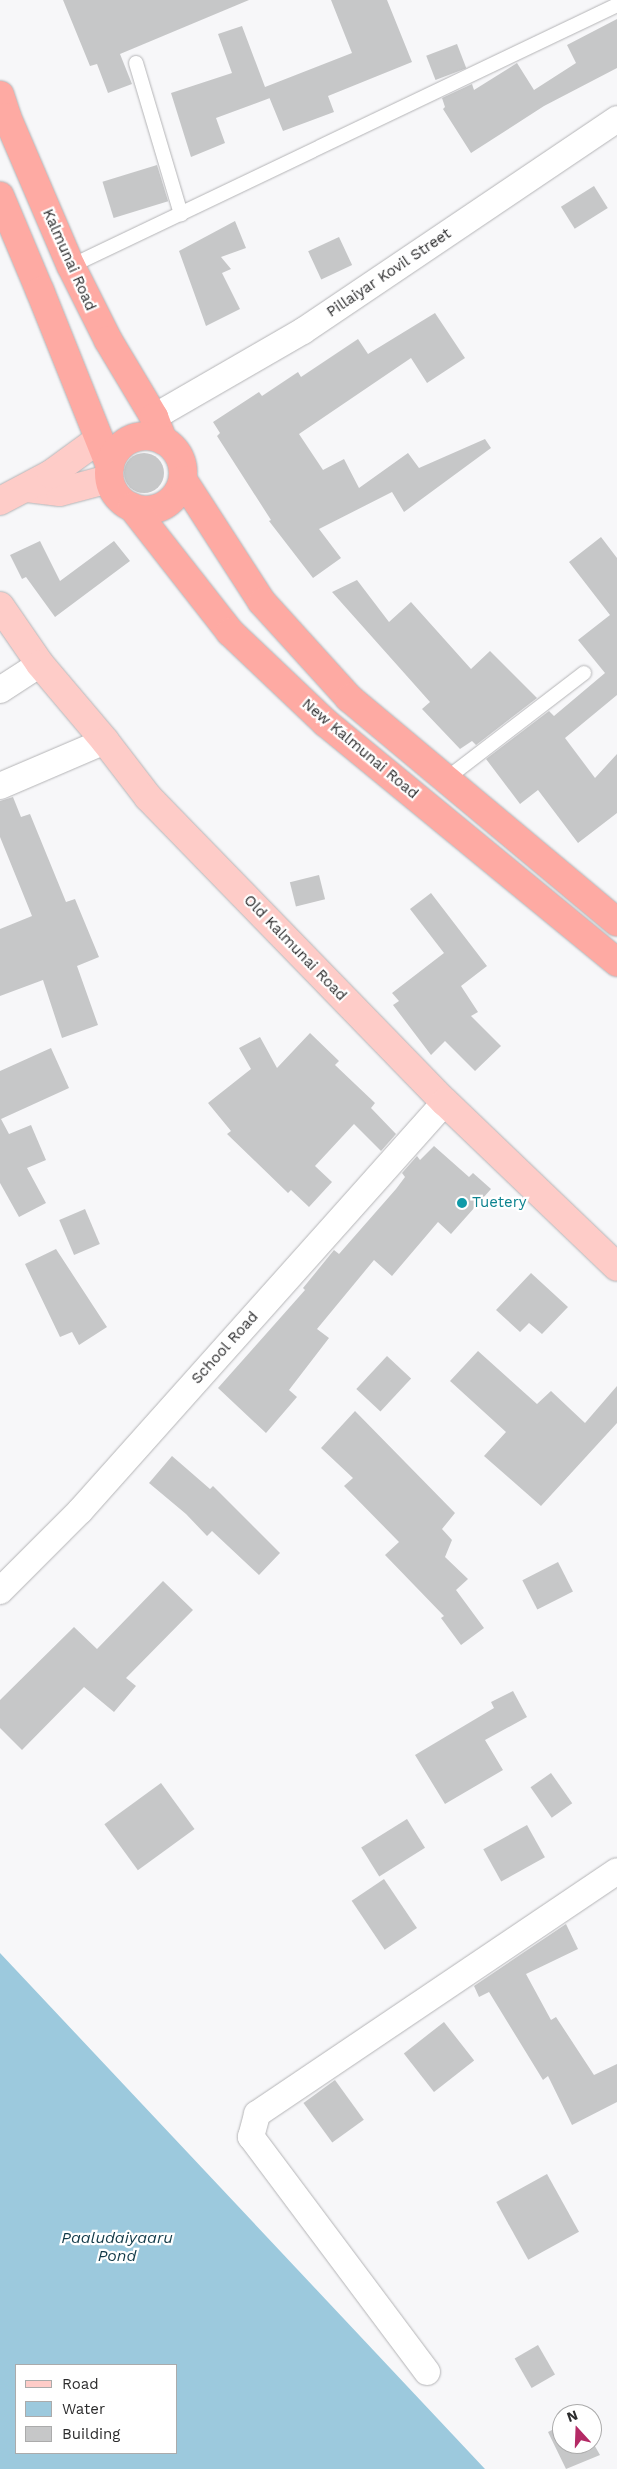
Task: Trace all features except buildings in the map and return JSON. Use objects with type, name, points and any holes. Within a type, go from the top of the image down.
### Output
[{"type":"highway","name":"Kalmunai Road","points":[[0,95],[7,117],[70,266],[108,340],[159,428]]},
{"type":"highway","points":[[0,196],[100,440],[114,490],[121,500],[132,507],[154,509],[164,505],[179,490],[183,480],[180,456],[159,428],[152,436],[141,436],[130,440],[114,455],[110,472]]},
{"type":"highway","points":[[183,480],[262,602],[349,698],[617,922]]},
{"type":"highway","name":"New Kalmunai Road","points":[[132,507],[230,632],[326,724],[617,962]]},
{"type":"main road","points":[[9,495],[51,474],[100,440]]},
{"type":"main road","points":[[9,495],[60,492],[110,472]]},
{"type":"main road","name":"Old Kalmunai Road","points":[[0,606],[40,664],[105,741],[148,797],[445,1102],[617,1267]]},
{"type":"street","name":"Pillaiyar Kovil Street","points":[[159,428],[617,119]]},
{"type":"street","points":[[0,690],[40,664]]},
{"type":"street","points":[[0,786],[105,741]]},
{"type":"street","name":"School Road","points":[[0,1591],[80,1510],[445,1102]]},
{"type":"street","points":[[427,2372],[252,2137],[256,2114],[617,1871]]},
{"type":"lane","points":[[70,266],[617,5]]},
{"type":"lane","points":[[136,63],[181,214]]},
{"type":"lane","points":[[446,779],[584,674]]},
{"type":"water","name":"Paaludaiyaaru Pond","points":[[0,1953],[485,2469],[0,2469]]},
{"type":"place","name":"Tuetery","points":[[462,1203]]}]
